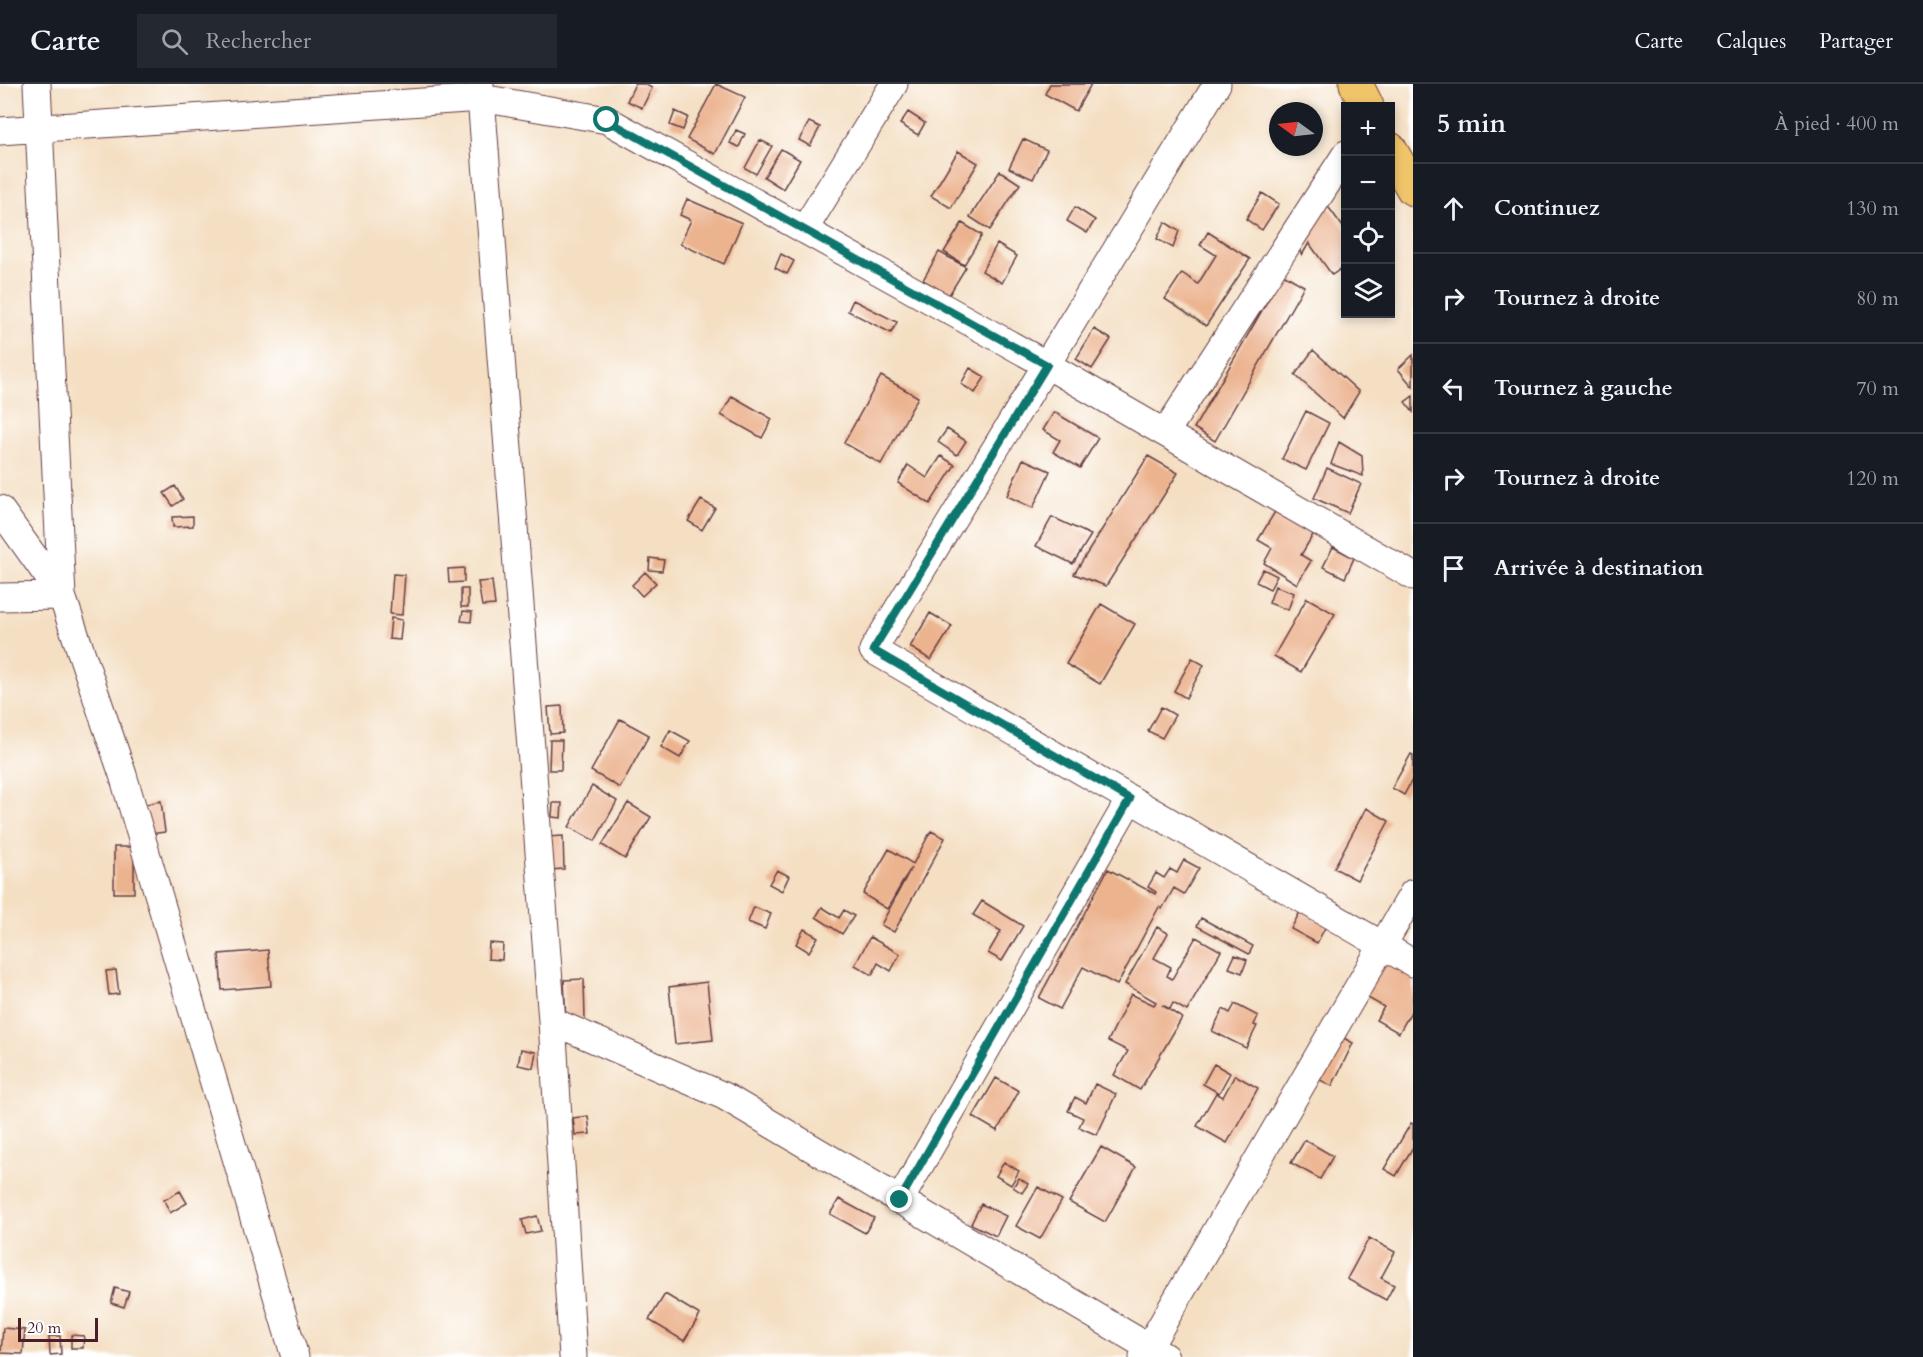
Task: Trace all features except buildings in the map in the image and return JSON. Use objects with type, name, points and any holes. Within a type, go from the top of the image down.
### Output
[{"type":"main road","points":[[1356,84],[1365,102]]},
{"type":"main road","points":[[1394,156],[1413,189]]},
{"type":"street","points":[[37,84],[62,596],[123,775],[295,1357]]},
{"type":"street","points":[[804,230],[894,84]]},
{"type":"street","points":[[1217,84],[873,650],[1413,963]]},
{"type":"street","points":[[480,91],[552,1021],[573,1357]]},
{"type":"street","points":[[0,131],[480,91],[607,120],[1047,365],[1413,576]]},
{"type":"street","points":[[1165,433],[1345,156]]},
{"type":"street","points":[[0,509],[62,596]]},
{"type":"street","points":[[0,597],[62,596]]},
{"type":"street","points":[[900,1200],[1130,799]]},
{"type":"street","points":[[552,1021],[724,1096],[1152,1354],[1413,893]]},
{"type":"route","points":[[607,120],[1047,365],[873,650],[1130,799],[900,1200]]}]
